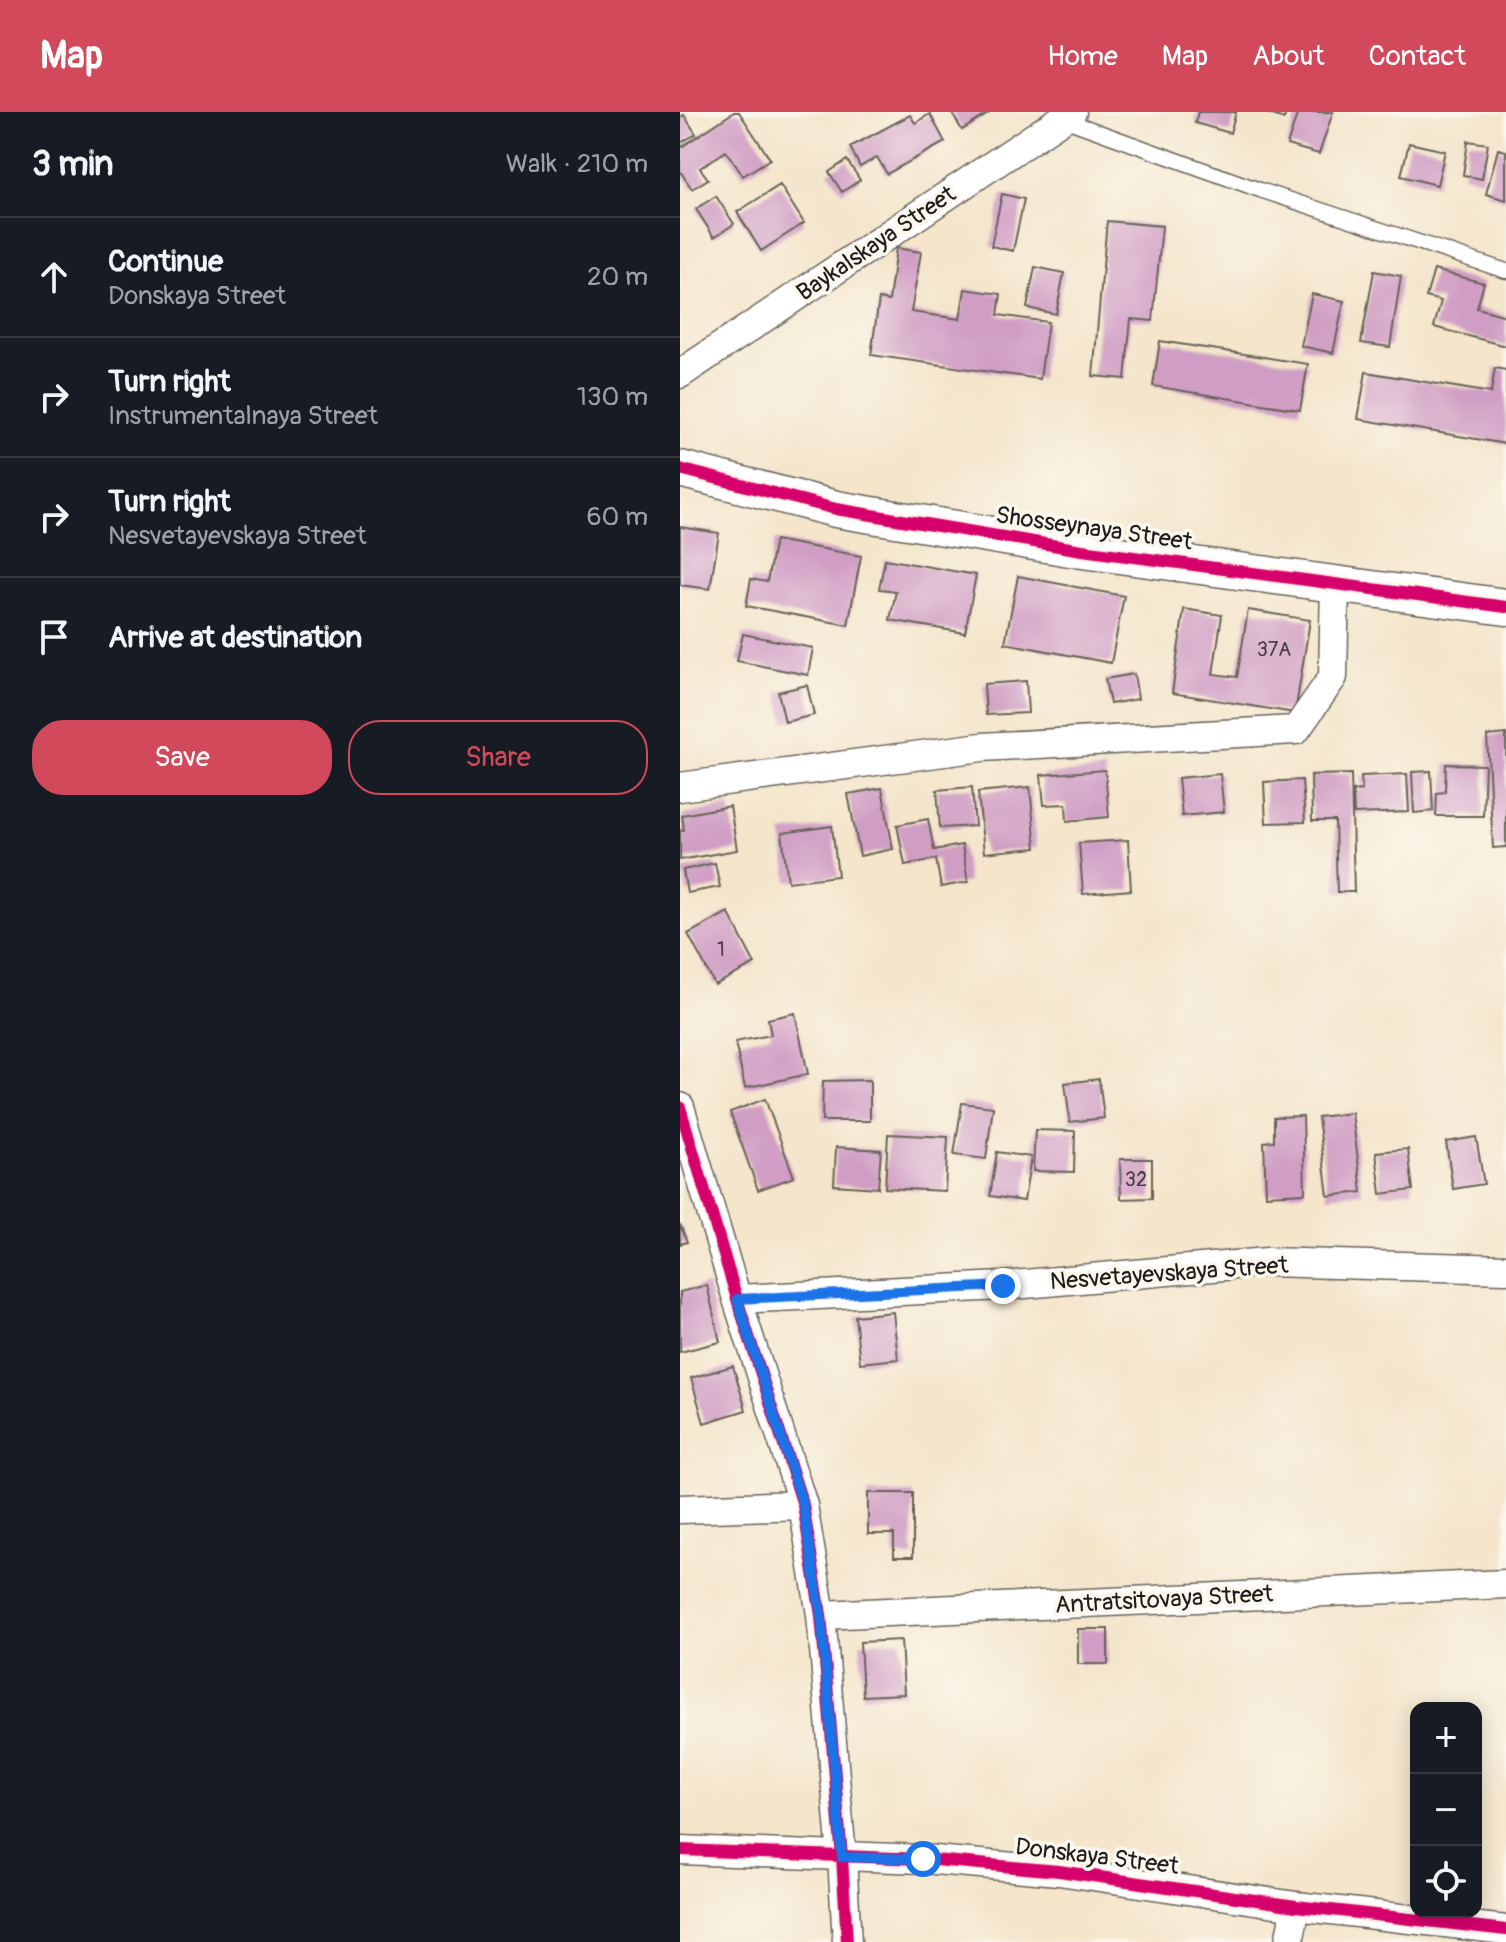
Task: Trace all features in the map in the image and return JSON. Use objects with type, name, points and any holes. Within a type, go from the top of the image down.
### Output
[{"type":"street","name":"Baykalskaya Street","points":[[680,374],[1068,115]]},
{"type":"street","name":"Shosseynaya Street","points":[[680,469],[836,509],[1082,550],[1506,607]]},
{"type":"street","points":[[680,787],[982,747],[1296,730],[1333,677],[1335,583]]},
{"type":"street","points":[[680,1107],[803,1505],[821,1615],[847,1942]]},
{"type":"street","name":"Nesvetayevskaya Street","points":[[737,1299],[1003,1286],[1267,1262],[1506,1269]]},
{"type":"street","points":[[680,1509],[803,1505]]},
{"type":"street","name":"Antratsitovaya Street","points":[[821,1615],[1506,1584]]},
{"type":"street","name":"Donskaya Street","points":[[680,1850],[923,1859],[1059,1871],[1296,1906],[1506,1930]]},
{"type":"street","points":[[1289,1942],[1296,1906]]},
{"type":"lane","points":[[1068,115],[1260,190],[1506,271]]},
{"type":"building","points":[[734,112],[739,112],[770,159],[743,176],[726,151],[700,168],[708,179],[692,189],[680,171],[680,148]]},
{"type":"building","points":[[951,112],[991,112],[962,130]]},
{"type":"building","points":[[1198,112],[1236,112],[1230,133],[1195,123]]},
{"type":"building","points":[[1264,112],[1286,112],[1284,119]]},
{"type":"building","points":[[1298,112],[1333,112],[1319,154],[1287,145]]},
{"type":"building","points":[[930,114],[945,142],[887,174],[877,157],[860,167],[850,147],[910,115],[915,123]]},
{"type":"building","points":[[684,115],[696,134],[680,143],[680,117]]},
{"type":"building","points":[[1468,141],[1488,144],[1482,179],[1463,175]]},
{"type":"building","points":[[1409,143],[1445,151],[1437,185],[1401,176]]},
{"type":"building","points":[[1498,149],[1506,151],[1506,200],[1486,194]]},
{"type":"building","points":[[847,160],[860,180],[842,192],[829,172]]},
{"type":"building","points":[[780,185],[804,223],[761,251],[737,212]]},
{"type":"building","points":[[1002,194],[1024,199],[1013,251],[991,246]]},
{"type":"building","points":[[716,196],[734,224],[714,237],[696,209]]},
{"type":"building","points":[[1107,221],[1162,226],[1153,321],[1131,319],[1125,379],[1093,376]]},
{"type":"building","points":[[896,248],[921,252],[911,312],[960,319],[965,289],[1001,294],[998,315],[1048,322],[1040,379],[871,355],[879,299],[889,301]]},
{"type":"building","points":[[1035,267],[1064,273],[1056,314],[1027,308]]},
{"type":"building","points":[[1434,270],[1484,283],[1477,308],[1506,316],[1506,346],[1434,327],[1441,301],[1426,297]]},
{"type":"building","points":[[1374,271],[1401,276],[1390,347],[1361,343]]},
{"type":"building","points":[[1312,294],[1344,301],[1333,353],[1301,346]]},
{"type":"building","points":[[1160,341],[1308,364],[1300,410],[1153,386]]},
{"type":"building","points":[[1495,368],[1506,370],[1506,444],[1358,419],[1366,372],[1491,393]]},
{"type":"building","points":[[680,527],[719,533],[710,589],[680,585]]},
{"type":"building","points":[[775,540],[861,556],[848,625],[746,606],[751,579],[767,582]]},
{"type":"building","points":[[885,559],[976,575],[965,633],[890,620],[896,591],[879,589]]},
{"type":"building","points":[[1018,576],[1124,596],[1111,663],[1005,643]]},
{"type":"building","points":[[1184,609],[1222,615],[1213,674],[1237,677],[1248,610],[1310,620],[1295,713],[1172,693]]},
{"type":"building","points":[[743,634],[813,648],[808,675],[737,661]]},
{"type":"building","points":[[1134,674],[1138,699],[1110,704],[1105,679]]},
{"type":"building","points":[[1026,681],[1028,713],[986,715],[984,684]]},
{"type":"building","points":[[807,685],[814,715],[785,722],[778,692]]},
{"type":"building","points":[[1506,734],[1506,847],[1493,848],[1487,736]]},
{"type":"building","points":[[1446,764],[1485,765],[1483,816],[1436,816],[1437,793],[1445,792]]},
{"type":"building","points":[[1105,770],[1109,817],[1067,821],[1066,804],[1044,805],[1041,775]]},
{"type":"building","points":[[1431,771],[1433,811],[1414,813],[1412,772]]},
{"type":"building","points":[[1220,774],[1224,812],[1182,816],[1178,778]]},
{"type":"building","points":[[1351,774],[1354,892],[1337,892],[1335,821],[1312,821],[1311,775]]},
{"type":"building","points":[[1407,774],[1409,812],[1354,814],[1353,791],[1362,790],[1361,776]]},
{"type":"building","points":[[1302,780],[1305,822],[1266,823],[1264,782]]},
{"type":"building","points":[[972,787],[975,826],[940,828],[937,790]]},
{"type":"building","points":[[1030,787],[1036,848],[984,853],[978,792]]},
{"type":"building","points":[[882,788],[893,849],[860,856],[848,794]]},
{"type":"building","points":[[730,806],[737,850],[680,860],[680,831],[684,830],[682,815]]},
{"type":"building","points":[[928,819],[934,850],[962,845],[968,882],[941,887],[936,859],[905,865],[897,825]]},
{"type":"building","points":[[832,826],[838,876],[788,882],[782,833]]},
{"type":"building","points":[[1128,840],[1131,890],[1083,894],[1079,843]]},
{"type":"building","points":[[715,863],[720,887],[687,893],[683,870]]},
{"type":"building","points":[[728,912],[755,964],[715,985],[688,934]]},
{"type":"building","points":[[795,1013],[808,1074],[745,1088],[735,1042],[771,1035],[768,1019]]},
{"type":"building","points":[[1099,1079],[1104,1118],[1070,1122],[1065,1083]]},
{"type":"building","points":[[870,1080],[870,1121],[822,1121],[823,1081]]},
{"type":"building","points":[[765,1099],[794,1177],[758,1190],[730,1112]]},
{"type":"building","points":[[962,1103],[993,1107],[986,1159],[954,1155]]},
{"type":"building","points":[[1352,1113],[1362,1192],[1328,1196],[1318,1117]]},
{"type":"building","points":[[1303,1116],[1305,1193],[1266,1195],[1264,1142],[1274,1141],[1274,1117]]},
{"type":"building","points":[[1035,1130],[1075,1131],[1074,1172],[1033,1171]]},
{"type":"building","points":[[888,1134],[948,1137],[945,1191],[885,1188]]},
{"type":"building","points":[[1476,1137],[1484,1184],[1453,1189],[1446,1142]]},
{"type":"building","points":[[836,1147],[881,1150],[878,1188],[834,1185]]},
{"type":"building","points":[[1408,1149],[1413,1190],[1381,1194],[1376,1152]]},
{"type":"building","points":[[997,1152],[1031,1157],[1024,1201],[990,1196]]},
{"type":"building","points":[[1120,1159],[1152,1159],[1152,1198],[1121,1199]]},
{"type":"building","points":[[680,1224],[687,1242],[680,1244]]},
{"type":"building","points":[[707,1285],[720,1342],[680,1352],[680,1292]]},
{"type":"building","points":[[893,1312],[898,1359],[860,1363],[855,1316]]},
{"type":"building","points":[[733,1366],[746,1410],[704,1423],[691,1378]]},
{"type":"building","points":[[868,1493],[913,1493],[913,1557],[894,1557],[894,1534],[868,1534]]},
{"type":"building","points":[[1078,1629],[1108,1629],[1108,1664],[1078,1664]]},
{"type":"building","points":[[901,1640],[904,1694],[863,1696],[860,1642]]},
{"type":"cycle path","points":[[680,469],[836,509],[1082,550],[1506,607]]},
{"type":"cycle path","points":[[680,1107],[803,1505],[821,1615],[847,1942]]},
{"type":"cycle path","points":[[680,1850],[923,1859],[1059,1871],[1296,1906],[1506,1930]]},
{"type":"route","points":[[923,1859],[842,1857],[821,1615],[803,1505],[737,1299],[1003,1286]]}]
